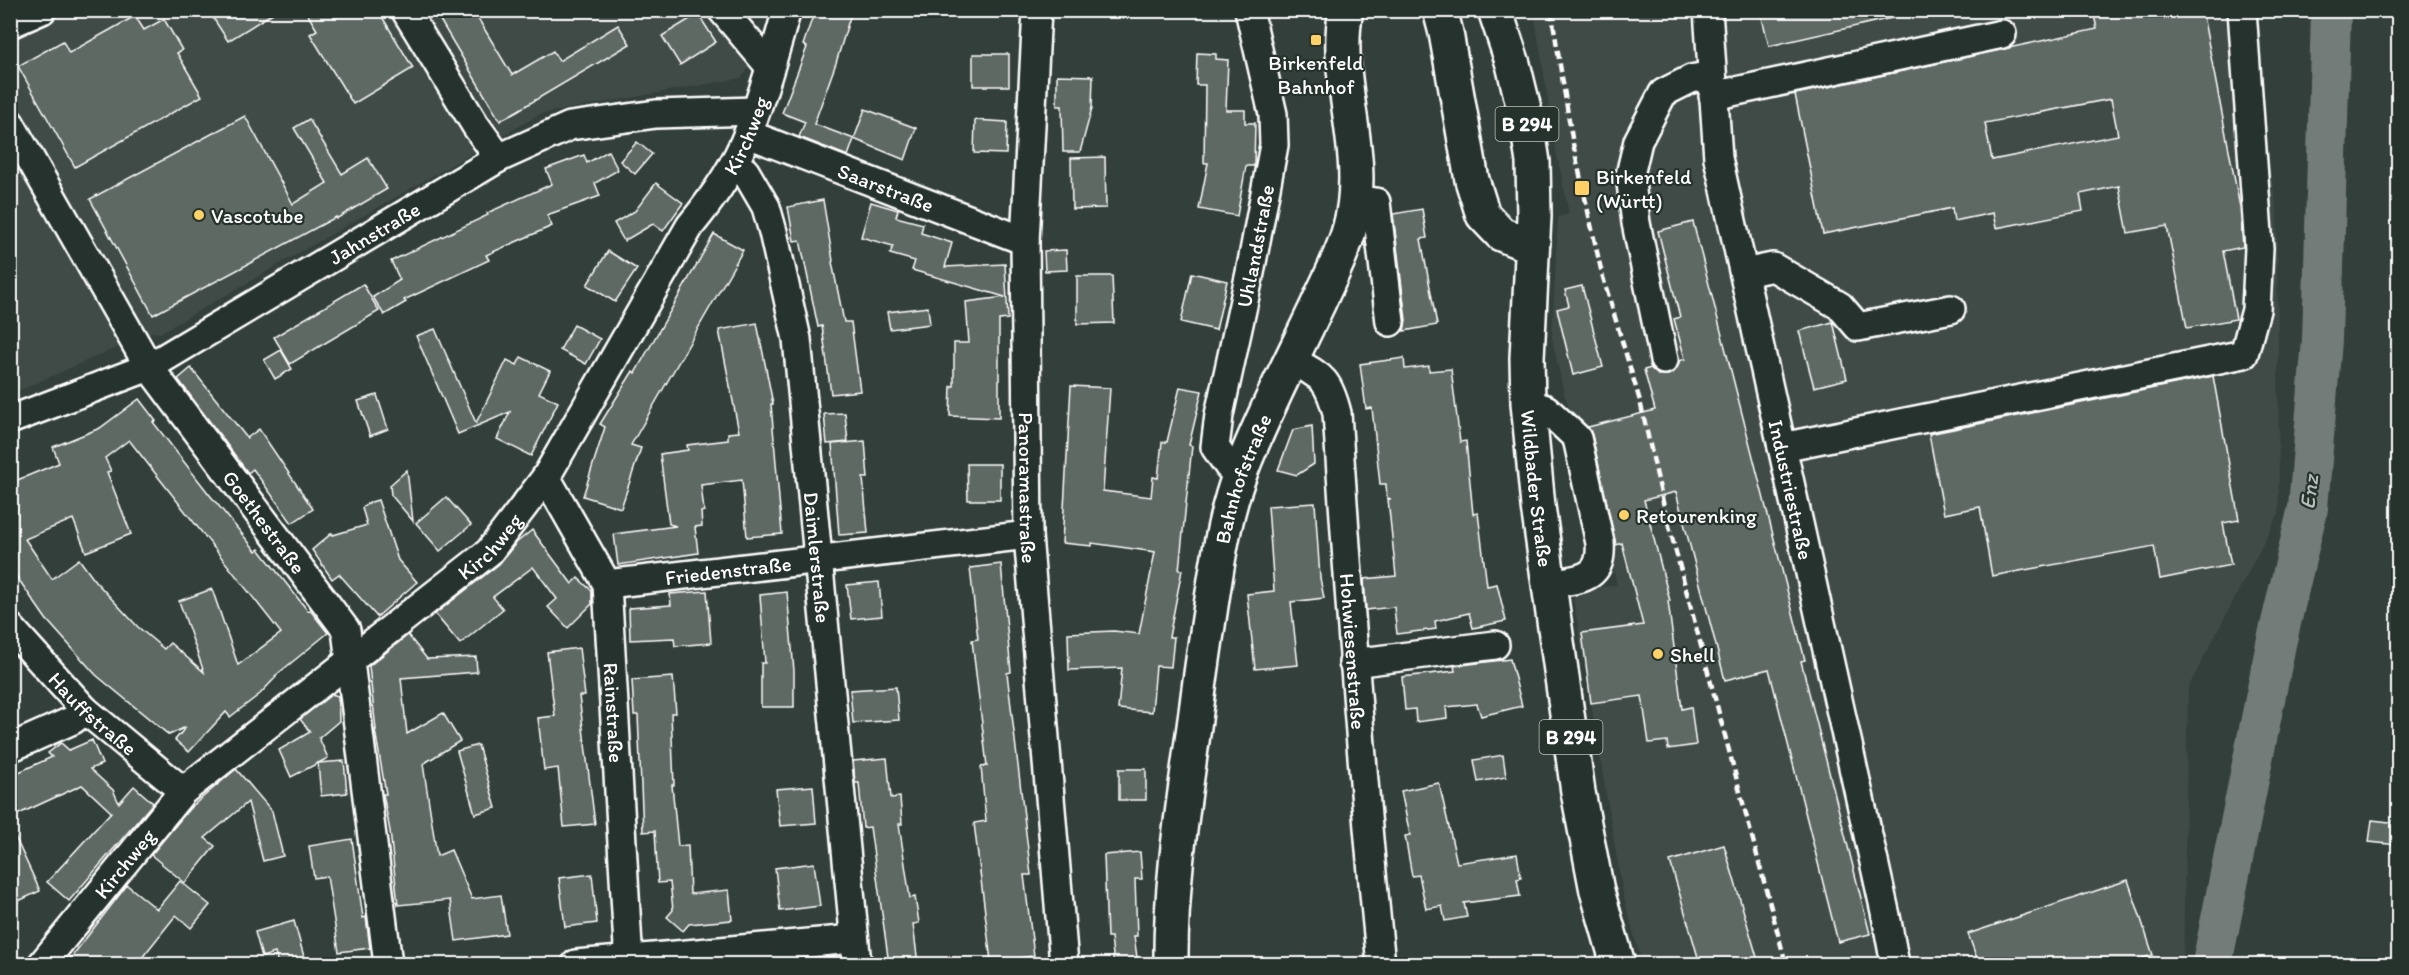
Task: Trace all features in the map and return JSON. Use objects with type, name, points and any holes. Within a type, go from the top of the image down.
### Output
[{"type":"main road","name":"Bahnhofstraße","points":[[1171,964],[1171,927],[1203,658],[1227,515],[1240,473],[1339,259],[1351,226],[1355,199],[1356,157],[1343,42],[1346,10]]},
{"type":"main road","points":[[1440,10],[1472,180],[1483,215],[1502,234],[1518,241],[1533,242]]},
{"type":"main road","name":"Wildbader Straße","points":[[1496,10],[1514,64],[1533,162],[1533,242],[1527,358],[1528,403],[1548,584],[1578,792],[1598,891],[1618,964]]},
{"type":"street","points":[[10,24],[42,10]]},
{"type":"street","points":[[405,10],[476,126],[499,158]]},
{"type":"street","points":[[722,10],[770,67]]},
{"type":"street","name":"Kirchweg","points":[[42,964],[183,791],[489,552],[546,477],[690,226],[711,200],[733,165],[752,122],[787,10]]},
{"type":"street","name":"Panoramastraße","points":[[1037,10],[1025,241],[1028,535],[1064,964]]},
{"type":"street","name":"Uhlandstraße","points":[[1240,473],[1228,467],[1215,447],[1219,416],[1250,273],[1274,145],[1273,114],[1249,10]]},
{"type":"street","name":"Industriestraße","points":[[1708,10],[1718,158],[1887,916],[1895,964]]},
{"type":"street","points":[[1782,447],[2244,354],[2256,310],[2259,248],[2242,10]]},
{"type":"street","points":[[1664,360],[1636,223],[1630,175],[1638,141],[1663,93],[1690,79],[1713,86],[2002,34]]},
{"type":"street","name":"Jahnstraße","points":[[10,420],[149,367],[499,158],[570,126],[656,114],[752,122]]},
{"type":"street","name":"Saarstraße","points":[[752,122],[1025,241]]},
{"type":"street","name":"Goethestraße","points":[[10,123],[149,367],[346,630],[388,964]]},
{"type":"street","name":"Daimlerstraße","points":[[733,165],[745,171],[766,207],[797,339],[855,952]]},
{"type":"street","points":[[1355,199],[1376,202],[1390,322]]},
{"type":"street","points":[[1744,273],[1773,267],[1840,306],[1858,327],[1951,309]]},
{"type":"street","name":"Hohwiesenstraße","points":[[1292,360],[1318,374],[1331,390],[1337,413],[1353,663],[1357,825],[1381,964]]},
{"type":"street","points":[[1528,403],[1546,409],[1577,438],[1600,543],[1599,566],[1591,573],[1584,578],[1548,584]]},
{"type":"street","name":"Rainstraße","points":[[546,477],[607,584],[629,961]]},
{"type":"street","name":"Friedenstraße","points":[[607,584],[1028,535]]},
{"type":"street","name":"Hauffstraße","points":[[10,627],[85,710],[183,791]]},
{"type":"street","points":[[1353,663],[1495,645]]},
{"type":"street","points":[[10,748],[73,720],[85,710]]},
{"type":"street","points":[[576,964],[810,949],[855,952]]},
{"type":"shaded area","points":[[733,10],[753,63],[741,78],[540,114],[160,333],[152,332],[11,394],[11,11]]},
{"type":"shaded area","points":[[1534,11],[2245,11],[2277,211],[2279,513],[2188,688],[2183,964],[1642,964],[1623,894],[1572,590],[1617,585],[1596,480],[1564,394],[1552,338],[1558,217],[1569,214],[1556,150]]},
{"type":"building","points":[[208,10],[278,10],[228,41]]},
{"type":"building","points":[[305,10],[378,10],[413,68],[353,104],[310,34],[317,30]]},
{"type":"building","points":[[434,10],[473,10],[512,75],[553,51],[559,61],[618,25],[630,44],[500,121]]},
{"type":"building","points":[[815,10],[852,10],[814,124],[854,139],[848,156],[799,137],[805,122],[782,113],[807,47],[803,45]]},
{"type":"building","points":[[1760,10],[1891,10],[1892,18],[1769,46]]},
{"type":"building","points":[[2093,10],[2202,10],[2240,207],[2243,247],[2223,251],[2236,319],[2187,328],[2167,226],[2128,233],[2119,186],[2080,194],[2083,211],[1996,228],[1993,213],[1954,221],[1952,208],[1823,234],[1795,94],[2097,29]],"holes":[[[2111,99],[2118,135],[1992,160],[1985,123]]]},
{"type":"building","points":[[698,14],[716,42],[680,65],[662,36]]},
{"type":"building","points":[[135,16],[144,30],[164,19],[182,50],[177,53],[202,96],[75,167],[18,66],[63,41],[69,53]]},
{"type":"building","points":[[1197,53],[1216,54],[1216,59],[1228,60],[1226,110],[1245,110],[1245,123],[1255,123],[1254,166],[1246,166],[1237,216],[1199,209],[1208,163],[1204,163],[1205,85],[1196,85]]},
{"type":"building","points":[[973,54],[1009,54],[1009,86],[973,86]]},
{"type":"building","points":[[1057,75],[1093,76],[1092,108],[1080,152],[1063,152],[1062,106],[1057,106]]},
{"type":"building","points":[[865,109],[916,128],[905,160],[854,139]]},
{"type":"building","name":"Vascotube","points":[[245,116],[293,204],[327,183],[294,128],[309,119],[342,174],[368,158],[387,189],[336,219],[336,217],[153,315],[90,199]]},
{"type":"building","points":[[975,120],[1007,122],[1006,154],[974,153]]},
{"type":"building","points":[[637,142],[652,154],[635,174],[620,161]]},
{"type":"building","points":[[608,151],[618,170],[595,183],[600,196],[547,215],[552,226],[486,255],[489,260],[404,300],[406,302],[384,315],[373,297],[400,280],[391,261],[488,215],[487,213],[552,184],[546,169],[584,155],[587,163]]},
{"type":"building","points":[[1105,157],[1106,208],[1072,209],[1071,158]]},
{"type":"building","points":[[656,183],[683,203],[663,231],[653,224],[624,241],[614,223],[635,211]]},
{"type":"building","points":[[823,200],[844,322],[851,322],[860,391],[831,394],[822,326],[818,327],[800,240],[794,241],[788,207]]},
{"type":"building","points":[[871,202],[898,210],[896,217],[923,224],[921,233],[952,243],[945,267],[1005,264],[1008,319],[999,320],[999,418],[950,416],[951,386],[954,386],[954,343],[969,343],[966,302],[1005,297],[912,270],[915,261],[890,254],[893,246],[861,237]]},
{"type":"building","points":[[1422,209],[1427,238],[1421,239],[1437,325],[1404,331],[1406,320],[1393,214]]},
{"type":"building","points":[[1693,222],[1805,660],[1801,661],[1870,934],[1838,942],[1769,669],[1725,680],[1676,492],[1644,500],[1670,601],[1668,601],[1682,709],[1691,707],[1696,745],[1668,749],[1667,741],[1649,743],[1642,696],[1591,703],[1582,633],[1643,625],[1622,543],[1616,545],[1592,435],[1588,427],[1655,410],[1644,370],[1651,368],[1658,375],[1668,375],[1675,371],[1679,361],[1685,359],[1674,319],[1680,317],[1658,231]]},
{"type":"building","points":[[714,234],[743,250],[631,445],[641,448],[621,508],[583,496],[605,427],[600,424],[633,371],[635,373]]},
{"type":"building","points":[[1066,250],[1067,270],[1045,271],[1044,251]]},
{"type":"building","points":[[608,251],[637,269],[615,302],[587,285]]},
{"type":"building","points":[[1192,273],[1227,281],[1216,330],[1181,322]]},
{"type":"building","points":[[1077,276],[1112,276],[1114,323],[1077,324]]},
{"type":"building","points":[[363,284],[379,311],[290,364],[274,337]]},
{"type":"building","points":[[1582,286],[1603,367],[1573,375],[1557,309],[1569,306],[1565,290]]},
{"type":"building","points":[[928,307],[930,324],[890,329],[887,312]]},
{"type":"building","points":[[1833,322],[1847,379],[1814,387],[1799,331]]},
{"type":"building","points":[[757,323],[773,404],[771,404],[782,534],[747,537],[742,480],[701,485],[704,511],[701,512],[702,526],[695,527],[698,553],[618,565],[614,534],[676,526],[669,524],[660,454],[688,450],[687,445],[728,440],[728,433],[739,432],[719,330]]},
{"type":"building","points":[[574,325],[600,339],[586,364],[560,350]]},
{"type":"building","points":[[435,329],[476,423],[507,360],[517,365],[521,357],[550,371],[539,393],[558,402],[531,456],[497,439],[510,412],[458,434],[416,336]]},
{"type":"building","points":[[281,350],[292,369],[275,379],[264,360]]},
{"type":"building","points":[[1404,358],[1405,369],[1429,366],[1429,371],[1451,369],[1460,442],[1466,441],[1473,514],[1478,513],[1487,586],[1497,584],[1506,621],[1473,628],[1469,613],[1435,621],[1436,629],[1397,634],[1394,607],[1366,610],[1364,579],[1396,576],[1388,499],[1391,499],[1387,498],[1386,484],[1380,484],[1372,408],[1366,409],[1360,364]]},
{"type":"building","points":[[191,368],[247,438],[259,429],[313,509],[292,523],[253,469],[248,473],[178,379]]},
{"type":"building","points":[[2213,376],[2239,520],[2223,523],[2231,565],[2160,579],[2154,546],[1992,576],[1980,507],[1944,514],[1929,434]]},
{"type":"building","points":[[1071,386],[1110,388],[1103,491],[1151,497],[1153,477],[1158,478],[1162,442],[1167,442],[1180,387],[1202,391],[1189,445],[1192,446],[1179,570],[1182,570],[1169,637],[1174,637],[1171,667],[1156,666],[1152,712],[1118,709],[1122,668],[1069,670],[1068,633],[1114,631],[1139,634],[1155,552],[1092,543],[1092,546],[1062,543]]},
{"type":"building","points":[[377,395],[388,429],[370,436],[358,401]]},
{"type":"building","points":[[139,399],[156,421],[153,422],[209,494],[256,551],[259,549],[328,633],[275,676],[260,694],[230,717],[226,712],[189,752],[175,740],[186,727],[169,735],[96,675],[46,619],[10,567],[10,483],[59,463],[53,447],[100,428]],"holes":[[[129,440],[281,633],[238,665],[212,589],[179,601],[204,672],[170,643],[164,649],[138,627],[95,581],[79,559],[52,579],[25,539],[73,519],[86,552],[131,534],[107,472],[111,471],[105,458]]]},
{"type":"building","points":[[845,413],[848,442],[827,444],[824,414]]},
{"type":"building","points":[[1312,426],[1314,464],[1297,475],[1278,470],[1293,430]]},
{"type":"building","points":[[865,441],[868,478],[863,478],[868,533],[839,535],[832,444]]},
{"type":"building","points":[[967,464],[1000,464],[1000,500],[968,500]]},
{"type":"building","points":[[407,470],[413,521],[391,495],[390,485]]},
{"type":"building","points":[[446,497],[471,525],[440,551],[416,523]]},
{"type":"building","points":[[378,500],[398,560],[417,582],[377,617],[339,574],[332,579],[312,550],[332,533],[333,535],[367,525],[362,508]]},
{"type":"building","points":[[1315,503],[1320,578],[1324,598],[1291,602],[1298,665],[1255,669],[1247,594],[1274,591],[1268,506]]},
{"type":"building","points":[[532,530],[572,584],[578,578],[592,591],[592,604],[568,628],[548,607],[557,599],[533,567],[493,597],[503,609],[460,644],[435,614],[499,564],[516,543]]},
{"type":"building","points":[[1001,564],[1011,672],[1007,673],[1031,875],[1024,875],[1034,956],[991,961],[974,823],[986,821],[981,767],[987,766],[972,640],[978,639],[970,568]]},
{"type":"building","points":[[879,582],[882,616],[851,619],[847,585]]},
{"type":"building","points":[[707,591],[711,643],[675,646],[674,638],[630,640],[629,608],[671,605],[670,594]]},
{"type":"building","points":[[787,592],[794,671],[794,707],[761,707],[761,663],[765,663],[760,595]]},
{"type":"building","points":[[408,635],[427,659],[476,657],[477,672],[401,678],[407,734],[443,713],[460,741],[423,764],[437,856],[451,850],[472,899],[501,895],[507,934],[456,941],[450,900],[398,905],[369,666]]},
{"type":"building","points":[[579,648],[585,696],[579,696],[595,824],[564,827],[558,768],[544,770],[538,718],[555,716],[547,652]]},
{"type":"building","points":[[1510,659],[1522,706],[1481,716],[1477,704],[1446,707],[1447,718],[1416,722],[1415,709],[1405,710],[1402,677],[1455,671],[1454,666]]},
{"type":"building","points":[[673,677],[676,713],[671,713],[674,785],[672,785],[678,846],[688,845],[690,894],[729,890],[732,920],[689,924],[683,931],[667,917],[673,910],[670,882],[658,883],[655,831],[643,832],[638,715],[634,715],[632,680]]},
{"type":"building","points":[[896,687],[899,720],[853,723],[850,690]]},
{"type":"building","points":[[332,694],[338,696],[339,721],[319,738],[328,758],[291,777],[279,750],[310,732],[300,719]]},
{"type":"building","points":[[92,740],[102,764],[90,769],[113,790],[119,803],[134,786],[153,803],[69,901],[47,882],[111,812],[82,785],[10,818],[10,776],[52,757],[48,753],[61,743],[69,750]]},
{"type":"building","points":[[478,745],[496,808],[475,814],[457,751]]},
{"type":"building","points":[[1503,755],[1506,777],[1478,782],[1474,760]]},
{"type":"building","points":[[887,758],[891,798],[900,797],[902,824],[899,824],[910,898],[915,897],[919,923],[913,924],[918,964],[889,964],[870,827],[863,828],[859,783],[855,783],[853,761]]},
{"type":"building","points":[[344,761],[347,793],[321,796],[318,763]]},
{"type":"building","points":[[236,769],[272,811],[283,856],[263,861],[248,802],[205,838],[215,846],[185,883],[151,855],[190,808]]},
{"type":"building","points":[[1119,769],[1146,769],[1146,800],[1119,800]]},
{"type":"building","points":[[1439,783],[1457,863],[1517,854],[1521,878],[1517,879],[1520,896],[1464,903],[1467,917],[1445,921],[1442,906],[1426,909],[1419,875],[1412,876],[1405,836],[1410,835],[1401,791]]},
{"type":"building","points":[[813,786],[816,823],[780,826],[776,789]]},
{"type":"building","points":[[2372,820],[2398,823],[2398,845],[2369,842]]},
{"type":"building","points":[[10,826],[40,891],[10,905]]},
{"type":"building","points":[[352,839],[363,918],[366,917],[370,948],[339,952],[327,876],[314,878],[309,846]]},
{"type":"building","points":[[1724,845],[1759,964],[1700,964],[1670,861]]},
{"type":"building","points":[[1140,852],[1142,879],[1135,879],[1137,936],[1134,936],[1138,964],[1114,964],[1111,937],[1107,937],[1104,855]]},
{"type":"building","points":[[814,863],[820,906],[780,911],[775,868]]},
{"type":"building","points":[[592,874],[597,923],[565,927],[559,878]]},
{"type":"building","points":[[2128,880],[2153,955],[2124,964],[1979,964],[1968,934]]},
{"type":"building","points":[[180,881],[210,905],[191,928],[176,915],[137,964],[66,964],[127,885],[157,909]]},
{"type":"building","points":[[294,921],[306,964],[278,964],[275,953],[262,957],[255,932]]},
{"type":"waterway","name":"Enz","points":[[2212,964],[2276,644],[2308,508],[2322,340],[2331,10]]},
{"type":"railway","points":[[1551,10],[1573,144],[1602,274],[1640,401],[1665,511],[1786,964]]},
{"type":"place","name":"Birkenfeld Bahnhof","points":[[1316,40]]},
{"type":"place","name":"Birkenfeld (Württ)","points":[[1582,188]]},
{"type":"place","name":"Vascotube","points":[[199,215]]},
{"type":"place","name":"Retourenking","points":[[1624,515]]},
{"type":"place","name":"Shell","points":[[1658,654]]}]
